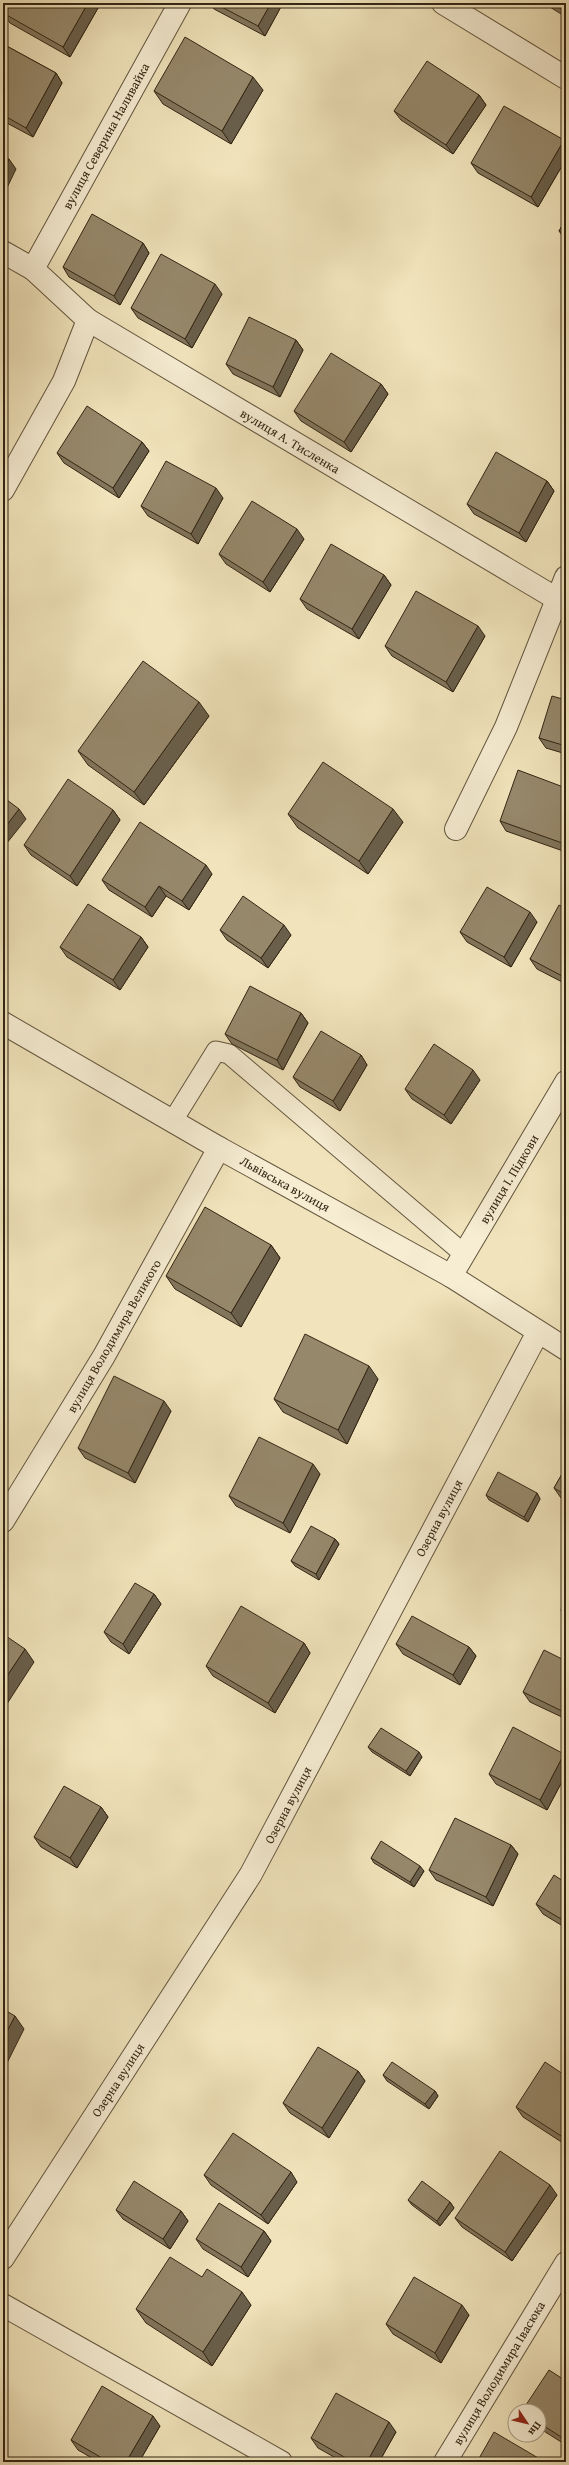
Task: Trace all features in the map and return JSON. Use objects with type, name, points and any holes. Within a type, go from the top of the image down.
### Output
[{"type":"street","name":"вулиця Северина Наливайка","points":[[33,269],[180,3]]},
{"type":"street","points":[[443,3],[566,78]]},
{"type":"street","name":"вулиця А. Тисленка","points":[[3,252],[33,269],[88,320],[558,599]]},
{"type":"street","points":[[3,490],[64,381],[88,320]]},
{"type":"street","points":[[456,829],[506,727],[566,577]]},
{"type":"street","name":"Львівська вулиця","points":[[3,1022],[172,1122],[451,1276],[566,1349]]},
{"type":"street","name":"вулиця І. Підкови","points":[[451,1276],[566,1082]]},
{"type":"street","name":"вулиця Володимира Великого","points":[[3,1521],[104,1356],[219,1148]]},
{"type":"street","name":"Озерна вулиця","points":[[3,2258],[251,1874],[538,1332]]},
{"type":"street","name":"вулиця Володимира Івасюка","points":[[445,2462],[566,2263]]},
{"type":"street","points":[[3,2305],[281,2462]]},
{"type":"lane","points":[[172,1122],[216,1051],[229,1054],[464,1254]]},
{"type":"building","points":[[9,3],[88,3],[63,47],[3,13]]},
{"type":"building","points":[[214,3],[271,3],[258,26]]},
{"type":"building","points":[[552,3],[566,3],[566,12]]},
{"type":"building","points":[[185,37],[253,77],[222,131],[154,91]]},
{"type":"building","points":[[3,44],[56,73],[26,128],[3,115]]},
{"type":"building","points":[[427,61],[479,95],[446,145],[394,111]]},
{"type":"building","points":[[504,106],[564,140],[531,197],[471,163]]},
{"type":"building","points":[[3,156],[9,159],[3,172]]},
{"type":"building","points":[[92,214],[143,243],[114,296],[63,267]]},
{"type":"building","points":[[566,219],[566,235],[559,231]]},
{"type":"building","points":[[161,254],[215,284],[185,339],[131,308]]},
{"type":"building","points":[[249,317],[296,340],[273,387],[226,364]]},
{"type":"building","points":[[331,353],[381,384],[344,442],[294,411]]},
{"type":"building","points":[[87,406],[142,442],[113,488],[57,453]]},
{"type":"building","points":[[496,452],[547,481],[519,533],[467,504]]},
{"type":"building","points":[[166,461],[216,488],[191,534],[141,506]]},
{"type":"building","points":[[252,501],[297,529],[263,582],[219,554]]},
{"type":"building","points":[[331,544],[384,575],[352,629],[300,599]]},
{"type":"building","points":[[416,591],[478,626],[446,682],[385,646]]},
{"type":"building","points":[[143,661],[199,702],[134,792],[78,751]]},
{"type":"building","points":[[552,696],[566,700],[566,746],[539,738]]},
{"type":"building","points":[[323,762],[393,809],[359,861],[288,814]]},
{"type":"building","points":[[518,770],[566,788],[565,844],[500,821]]},
{"type":"building","points":[[68,779],[113,810],[70,876],[24,845]]},
{"type":"building","points":[[3,797],[19,809],[3,830]]},
{"type":"building","points":[[140,822],[206,865],[182,901],[159,886],[145,907],[102,880]]},
{"type":"building","points":[[487,887],[530,912],[504,957],[460,932]]},
{"type":"building","points":[[243,896],[284,925],[261,958],[220,930]]},
{"type":"building","points":[[88,904],[141,937],[113,980],[60,947]]},
{"type":"building","points":[[559,905],[566,909],[566,978],[530,959]]},
{"type":"building","points":[[250,986],[301,1013],[277,1060],[225,1034]]},
{"type":"building","points":[[321,1031],[361,1055],[333,1101],[293,1077]]},
{"type":"building","points":[[434,1044],[473,1070],[444,1115],[405,1089]]},
{"type":"building","points":[[205,1207],[271,1245],[231,1313],[166,1276]]},
{"type":"building","points":[[305,1334],[369,1366],[338,1430],[274,1399]]},
{"type":"building","points":[[114,1376],[164,1401],[128,1473],[78,1448]]},
{"type":"building","points":[[259,1437],[313,1464],[283,1523],[229,1496]]},
{"type":"building","points":[[566,1467],[566,1495],[554,1488]]},
{"type":"building","points":[[498,1472],[537,1493],[524,1517],[486,1495]]},
{"type":"building","points":[[311,1526],[335,1539],[316,1574],[291,1561]]},
{"type":"building","points":[[135,1583],[154,1594],[123,1644],[104,1632]]},
{"type":"building","points":[[566,1601],[566,1613],[561,1610]]},
{"type":"building","points":[[241,1606],[304,1643],[268,1703],[206,1666]]},
{"type":"building","points":[[412,1616],[469,1647],[453,1675],[396,1644]]},
{"type":"building","points":[[3,1634],[25,1649],[3,1682]]},
{"type":"building","points":[[544,1650],[566,1661],[566,1713],[523,1692]]},
{"type":"building","points":[[513,1727],[564,1754],[540,1800],[489,1774]]},
{"type":"building","points":[[381,1728],[419,1752],[406,1771],[368,1747]]},
{"type":"building","points":[[64,1786],[101,1807],[70,1858],[34,1837]]},
{"type":"building","points":[[455,1818],[511,1845],[486,1897],[429,1870]]},
{"type":"building","points":[[381,1841],[420,1866],[410,1882],[371,1858]]},
{"type":"building","points":[[554,1875],[566,1883],[566,1922],[536,1904]]},
{"type":"building","points":[[3,2009],[15,2016],[3,2039]]},
{"type":"building","points":[[318,2047],[358,2071],[322,2128],[283,2103]]},
{"type":"building","points":[[392,2062],[435,2091],[425,2104],[383,2075]]},
{"type":"building","points":[[545,2062],[566,2076],[566,2139],[516,2107]]},
{"type":"building","points":[[233,2133],[291,2172],[261,2215],[204,2175]]},
{"type":"building","points":[[500,2151],[550,2185],[505,2252],[455,2218]]},
{"type":"building","points":[[134,2181],[181,2211],[163,2239],[116,2210]]},
{"type":"building","points":[[422,2181],[450,2202],[437,2221],[408,2200]]},
{"type":"building","points":[[219,2203],[264,2231],[241,2267],[196,2239]]},
{"type":"building","points":[[170,2257],[202,2277],[207,2269],[242,2292],[203,2352],[136,2309]]},
{"type":"building","points":[[414,2277],[462,2305],[435,2353],[386,2324]]},
{"type":"building","points":[[549,2370],[566,2381],[566,2440],[547,2428],[547,2403],[527,2403]]},
{"type":"building","points":[[102,2386],[153,2416],[126,2462],[109,2462],[71,2440]]},
{"type":"building","points":[[336,2393],[389,2422],[367,2462],[353,2462],[311,2438]]},
{"type":"building","points":[[494,2432],[507,2440],[507,2443],[513,2443],[545,2462],[477,2462]]}]
